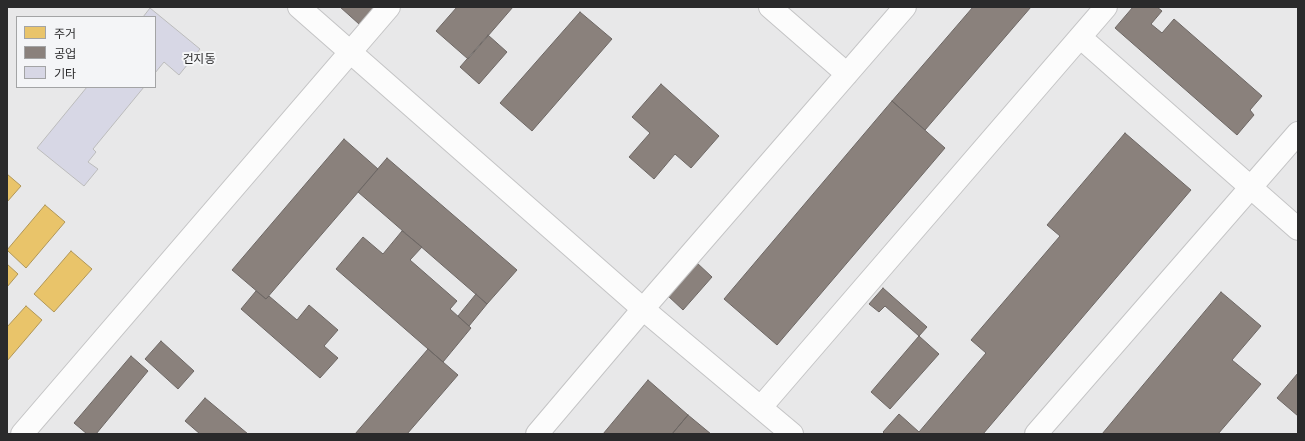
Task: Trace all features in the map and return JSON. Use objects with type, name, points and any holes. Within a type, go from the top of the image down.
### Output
[{"type":"street","points":[[299,7],[643,309],[792,434]]},
{"type":"street","points":[[22,434],[389,7]]},
{"type":"street","points":[[770,7],[847,74]]},
{"type":"street","points":[[537,434],[643,309],[905,7]]},
{"type":"street","points":[[761,407],[1106,7]]},
{"type":"street","points":[[1080,37],[1298,229]]},
{"type":"street","points":[[1036,434],[1298,133]]},
{"type":"building: 주거","points":[[7,174],[21,186],[7,202]]},
{"type":"building: 주거","points":[[45,205],[65,222],[26,268],[7,250]]},
{"type":"building: 주거","points":[[71,251],[92,269],[54,312],[34,294]]},
{"type":"building: 주거","points":[[7,264],[18,274],[7,287]]},
{"type":"building: 주거","points":[[26,306],[42,320],[7,361],[7,327]]},
{"type":"building: 공업","points":[[340,7],[374,7],[359,24]]},
{"type":"building: 공업","points":[[457,7],[513,7],[468,59],[436,31]]},
{"type":"building: 공업","points":[[973,7],[1031,7],[925,130],[892,101]]},
{"type":"building: 공업","points":[[1133,7],[1157,7],[1162,11],[1151,24],[1162,33],[1174,19],[1262,96],[1250,110],[1254,115],[1237,135],[1115,28]]},
{"type":"building: 공업","points":[[580,12],[612,39],[532,131],[500,103]]},
{"type":"building: 공업","points":[[488,35],[507,52],[479,84],[460,67]]},
{"type":"building: 공업","points":[[661,84],[719,136],[691,168],[675,154],[654,179],[629,157],[650,133],[632,117]]},
{"type":"building: 공업","points":[[892,101],[945,148],[777,345],[724,299]]},
{"type":"building: 공업","points":[[1125,133],[1191,190],[983,434],[885,434],[883,432],[899,414],[919,432],[986,353],[971,340],[1060,236],[1047,225]]},
{"type":"building: 공업","points":[[344,139],[378,169],[266,299],[232,270]]},
{"type":"building: 공업","points":[[387,158],[517,270],[487,304],[358,192]]},
{"type":"building: 공업","points":[[402,231],[422,247],[410,260],[457,301],[450,309],[471,328],[443,362],[336,269],[363,237],[383,254]]},
{"type":"building: 공업","points":[[696,262],[712,277],[683,310],[667,295]]},
{"type":"building: 공업","points":[[883,288],[927,327],[919,336],[885,306],[879,312],[869,304]]},
{"type":"building: 공업","points":[[256,291],[266,299],[269,296],[297,320],[309,305],[338,330],[324,346],[338,358],[320,378],[241,309]]},
{"type":"building: 공업","points":[[1221,292],[1261,326],[1232,360],[1261,384],[1218,434],[1102,434]]},
{"type":"building: 공업","points":[[476,294],[487,304],[469,326],[458,316]]},
{"type":"building: 공업","points":[[919,336],[939,354],[890,409],[871,392]]},
{"type":"building: 공업","points":[[161,341],[194,371],[178,389],[145,359]]},
{"type":"building: 공업","points":[[428,349],[458,375],[407,434],[355,434]]},
{"type":"building: 공업","points":[[131,356],[148,371],[96,434],[87,434],[74,423]]},
{"type":"building: 공업","points":[[1298,373],[1298,416],[1277,398]]},
{"type":"building: 공업","points":[[648,380],[688,415],[672,434],[603,434]]},
{"type":"building: 공업","points":[[205,398],[248,434],[200,434],[185,421]]},
{"type":"building: 공업","points":[[688,415],[711,434],[672,434]]},
{"type":"building: 기타","points":[[150,8],[200,49],[179,75],[164,62],[156,72],[156,16],[144,16]]},
{"type":"building: 기타","points":[[86,88],[143,88],[93,149],[96,152],[88,162],[98,169],[84,186],[37,148]]},
{"type":"district","name":"건지동","points":[[199,59]]}]
